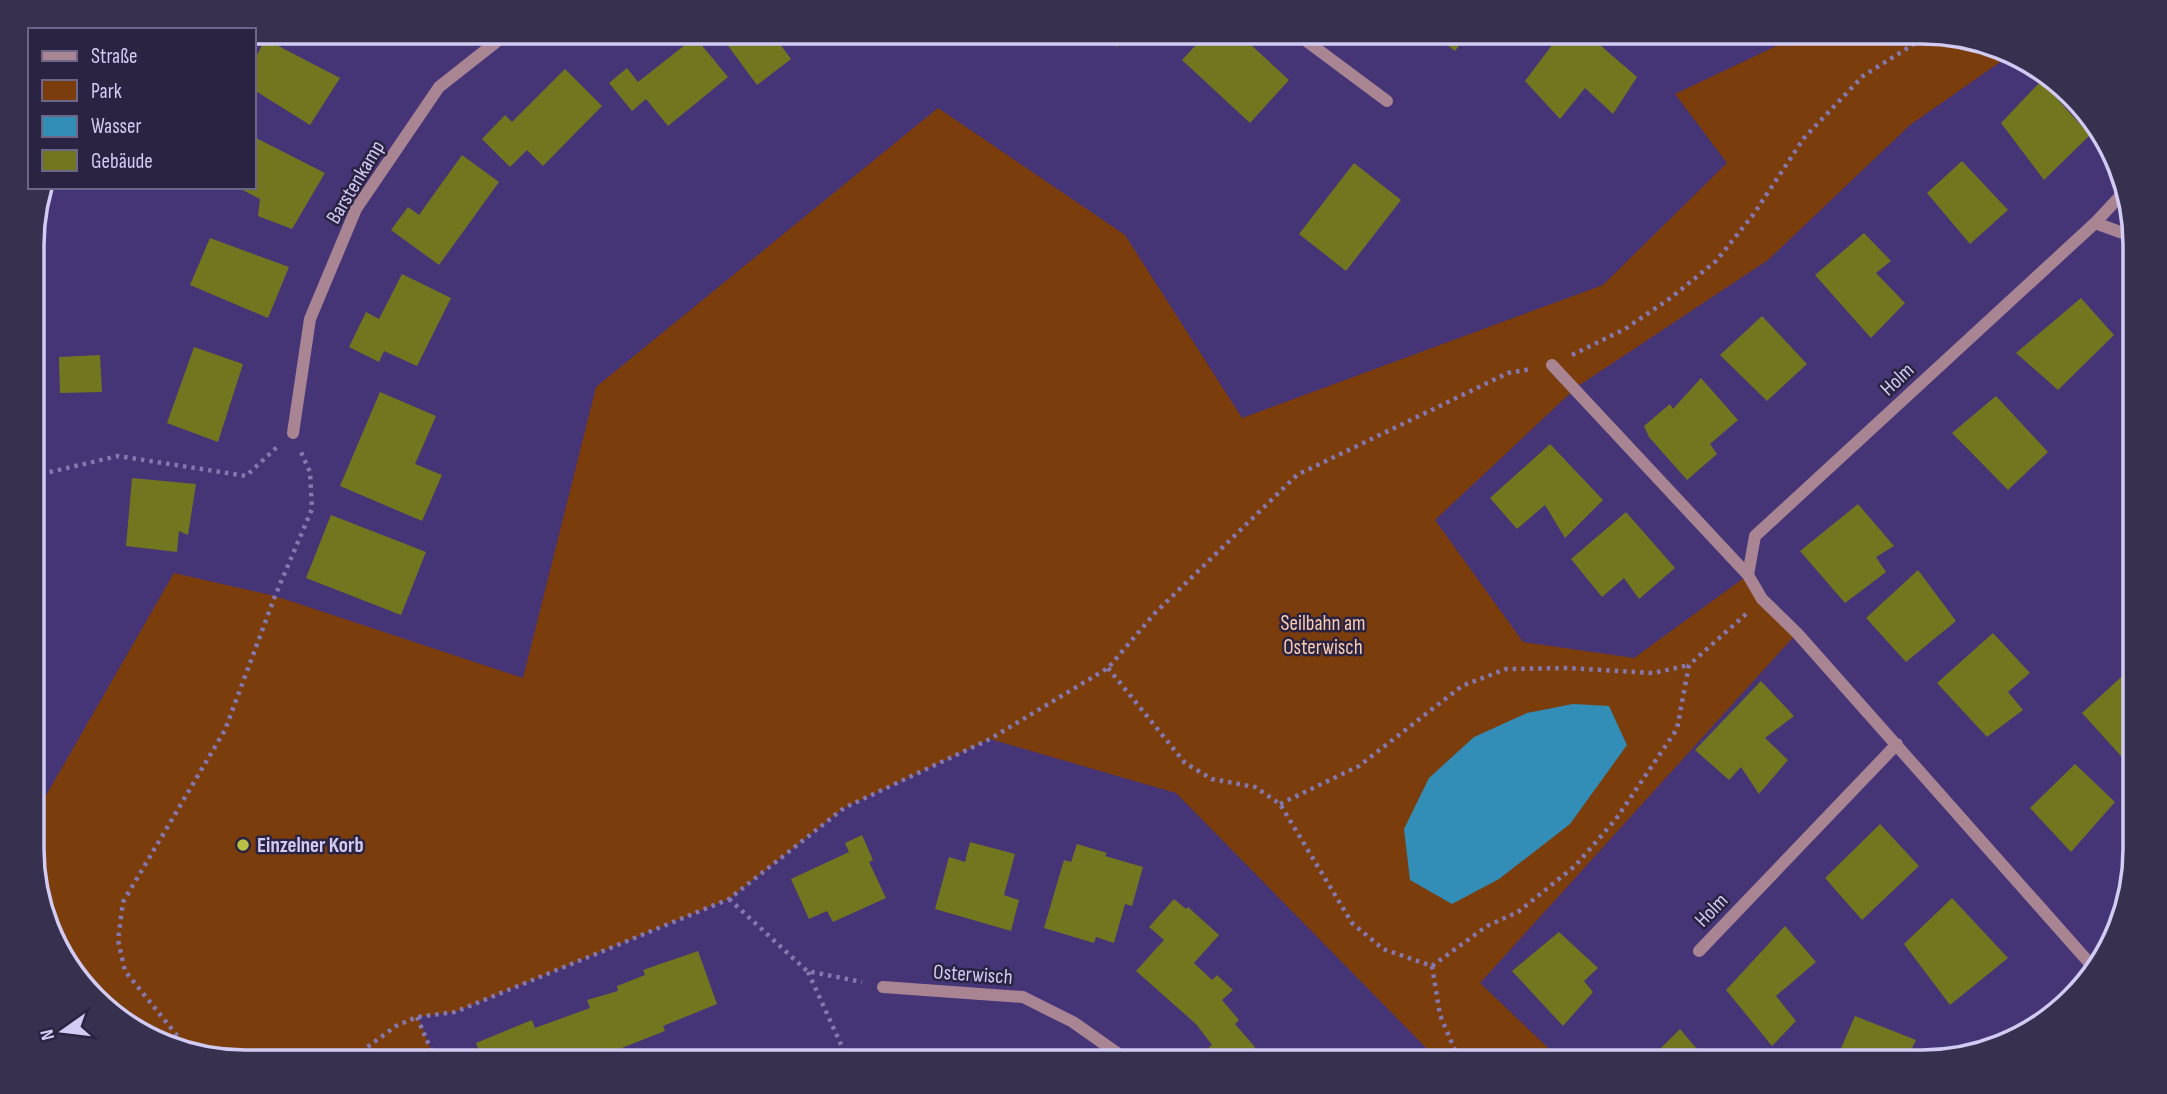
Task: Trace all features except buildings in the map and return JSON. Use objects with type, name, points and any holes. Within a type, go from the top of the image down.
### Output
[{"type":"street","name":"Barstenkamp","points":[[293,433],[310,318],[356,209],[439,87],[495,44]]},
{"type":"street","points":[[1309,44],[1387,102]]},
{"type":"street","name":"Holm","points":[[1748,575],[1755,536],[2095,223],[2117,199]]},
{"type":"street","points":[[2095,223],[2123,233]]},
{"type":"street","points":[[1552,365],[1748,575],[1762,599],[1896,744],[2088,962]]},
{"type":"street","name":"Holm","points":[[1699,951],[1896,744]]},
{"type":"street","name":"Osterwisch","points":[[883,987],[1023,998],[1073,1022],[1112,1050]]},
{"type":"path","points":[[364,1050],[396,1026],[417,1017],[455,1012],[729,899],[844,808],[990,739],[1108,668],[1155,613],[1297,475],[1508,373],[1552,365],[1625,329],[1672,297],[1716,261],[1753,215],[1804,138],[1863,76],[1914,44]]},
{"type":"path","points":[[44,473],[118,456],[246,476],[293,433],[310,472],[312,509],[275,596],[226,730],[123,902],[118,940],[125,971],[180,1039]]},
{"type":"path","points":[[1280,804],[1359,766],[1462,686],[1506,670],[1568,668],[1654,673],[1689,665],[1762,599]]},
{"type":"path","points":[[1432,966],[1487,926],[1518,912],[1575,866],[1611,826],[1647,777],[1677,729],[1689,665]]},
{"type":"path","points":[[1108,668],[1185,764],[1212,779],[1255,787],[1280,804],[1352,923],[1382,949],[1432,966]]},
{"type":"path","points":[[729,899],[807,971],[845,1050]]},
{"type":"path","points":[[1432,966],[1440,1015],[1455,1050]]},
{"type":"path","points":[[807,971],[883,987]]},
{"type":"path","points":[[417,1017],[431,1050]]},
{"type":"green space","name":"Seilbahn am Osterwisch","points":[[1781,44],[1948,45],[2002,61],[1910,125],[1768,260],[1578,386],[1435,520],[1523,642],[1634,658],[1748,575],[1797,633],[1480,983],[1550,1050],[1428,1050],[1176,793],[990,739],[844,808],[729,899],[455,1012],[418,1017],[431,1050],[219,1049],[168,1035],[133,1016],[94,982],[78,961],[59,926],[45,875],[44,799],[174,573],[275,596],[523,678],[596,387],[938,108],[1125,235],[1242,418],[1603,285],[1727,163],[1675,94]]},
{"type":"water","points":[[1573,704],[1609,706],[1627,745],[1570,824],[1499,879],[1452,904],[1410,880],[1404,829],[1429,778],[1474,737],[1527,713]]},
{"type":"place","name":"Einzelner Korb","points":[[243,845]]}]
